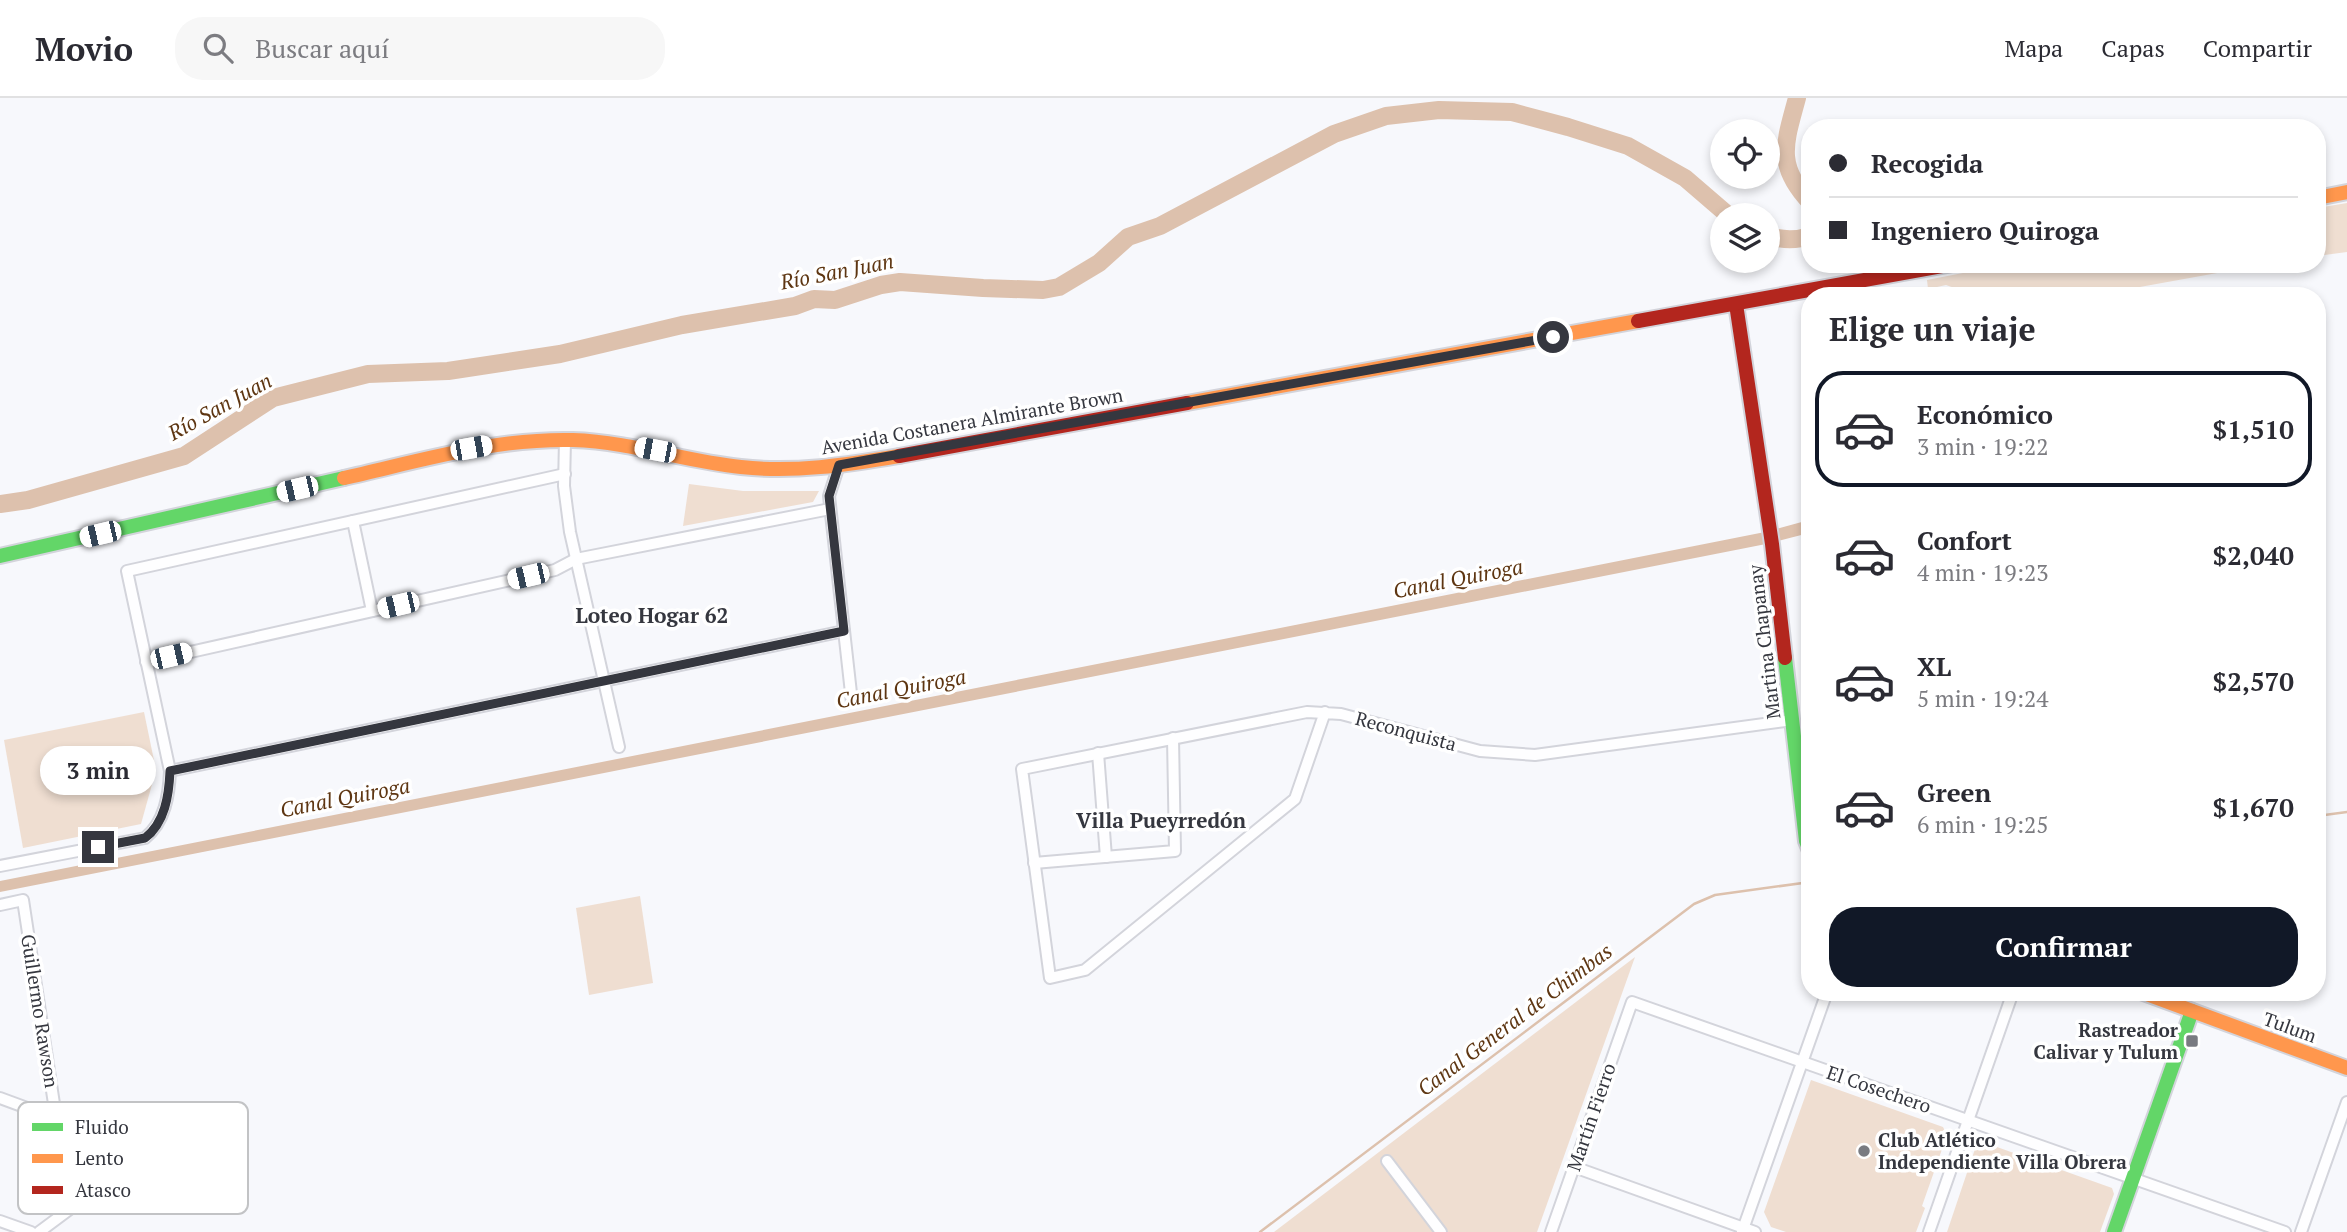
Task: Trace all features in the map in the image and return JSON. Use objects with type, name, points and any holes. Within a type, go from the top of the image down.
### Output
[{"type":"main road","points":[[2326,196],[2347,192]]},
{"type":"main road","name":"Avenida Costanera Almirante Brown","points":[[1828,287],[1904,273]]},
{"type":"main road","name":"Avenida Costanera Almirante Brown","points":[[0,556],[471,448],[513,442],[565,440],[626,445],[741,467],[786,469],[839,465],[1801,292]]},
{"type":"main road","name":"Martina Chapanay","points":[[1735,304],[1771,536],[1801,801]]},
{"type":"main road","name":"Tulum","points":[[2165,1001],[2347,1068]]},
{"type":"main road","points":[[2114,1232],[2192,1011]]},
{"type":"street","points":[[565,440],[570,532],[619,747]]},
{"type":"street","points":[[839,465],[829,496],[852,702]]},
{"type":"street","points":[[0,866],[146,837],[160,820],[168,794],[170,771],[127,571],[565,474]]},
{"type":"street","points":[[146,662],[555,570],[576,559],[831,509]]},
{"type":"street","points":[[353,521],[372,611]]},
{"type":"street","points":[[170,771],[844,631]]},
{"type":"street","name":"Reconquista","points":[[1034,863],[1021,769],[1307,712],[1325,712],[1480,751],[1535,755],[1793,720]]},
{"type":"street","points":[[1173,738],[1175,851],[1034,863],[1050,978],[1085,970],[1295,799],[1325,712]]},
{"type":"street","points":[[1098,753],[1106,857]]},
{"type":"street","name":"Guillermo Rawson","points":[[0,905],[23,900],[54,1102]]},
{"type":"street","points":[[1574,1167],[1747,1231],[1824,1001]]},
{"type":"street","points":[[1929,1232],[2010,1001]]},
{"type":"street","name":"El Cosechero","points":[[1632,1002],[2285,1232]]},
{"type":"street","name":"Martín Fierro","points":[[1551,1232],[1632,1002]]},
{"type":"street","points":[[0,1098],[18,1105]]},
{"type":"street","points":[[2301,1232],[2347,1102]]},
{"type":"street","points":[[1387,1161],[1441,1232]]},
{"type":"street","name":"Guillermo Rawson","points":[[39,1232],[63,1214]]},
{"type":"street","points":[[0,1221],[31,1232]]},
{"type":"shaded area","points":[[2347,203],[2347,252],[2326,255],[2326,206]]},
{"type":"shaded area","points":[[1963,273],[2217,273],[2140,287],[1928,287],[1927,280]]},
{"type":"shaded area","points":[[689,484],[743,491],[819,491],[813,502],[683,526]]},
{"type":"shaded area","points":[[1801,522],[1801,535],[1766,544],[0,892],[0,881],[1765,532]]},
{"type":"shaded area","points":[[144,712],[156,770],[141,824],[23,848],[4,740]]},
{"type":"shaded area","points":[[640,896],[653,983],[589,995],[576,908]]},
{"type":"shaded area","points":[[1635,957],[1537,1232],[1274,1232]]},
{"type":"shaded area","name":"Club Atlético Independiente Villa Obrera","points":[[1811,1080],[1943,1127],[1947,1135],[1922,1206],[1925,1208],[1916,1232],[1786,1232],[1771,1227],[1764,1212]]},
{"type":"shaded area","points":[[1983,1142],[2112,1188],[2114,1194],[2100,1232],[1947,1232],[1976,1146]]},
{"type":"waterway","name":"Río San Juan","points":[[1797,98],[1786,153],[1787,165],[1801,191]]},
{"type":"waterway","name":"Río San Juan","points":[[0,504],[28,500],[184,456],[273,398],[368,374],[448,371],[560,354],[682,325],[795,306],[814,299],[835,300],[881,285],[900,282],[1043,290],[1059,287],[1099,263],[1128,237],[1160,226],[1334,134],[1386,116],[1439,110],[1512,112],[1628,146],[1685,178],[1714,203]]},
{"type":"waterway","name":"Río San Juan","points":[[1780,238],[1801,238]]},
{"type":"waterway","name":"Canal General de Chimbas","points":[[2326,815],[2347,812]]},
{"type":"waterway","name":"Canal General de Chimbas","points":[[1260,1232],[1694,904],[1715,895],[1801,883]]},
{"type":"traffic: fast","points":[[0,556],[344,478]]},
{"type":"traffic: fast","points":[[1785,658],[1801,797]]},
{"type":"traffic: fast","points":[[2114,1232],[2192,1011]]},
{"type":"traffic: slow","points":[[2326,196],[2347,192]]},
{"type":"traffic: slow","points":[[1187,403],[1638,321]]},
{"type":"traffic: slow","points":[[344,478],[458,452],[544,440],[595,441],[761,469],[820,467],[899,456]]},
{"type":"traffic: slow","points":[[2165,1001],[2347,1068]]},
{"type":"traffic: jam","points":[[1826,287],[1903,273]]},
{"type":"traffic: jam","points":[[1638,321],[1801,292]]},
{"type":"traffic: jam","points":[[1736,304],[1772,544],[1785,658]]},
{"type":"traffic: jam","points":[[899,456],[1187,403]]},
{"type":"place","name":"Rastreador Calivar y Tulum","points":[[2192,1041]]},
{"type":"place","name":"Club Atlético Independiente Villa Obrera","points":[[1864,1151]]},
{"type":"district","name":"Loteo Hogar 62","points":[[652,616]]},
{"type":"district","name":"Villa Pueyrredón","points":[[1161,821]]},
{"type":"route","points":[[98,847],[145,838],[158,825],[166,804],[170,771],[844,631],[829,496],[839,465],[1553,337]]},
{"type":"water label","name":"Canal Quiroga","points":[[1458,579]]},
{"type":"water label","name":"Canal Quiroga","points":[[901,689]]},
{"type":"water label","name":"Canal Quiroga","points":[[345,798]]}]
